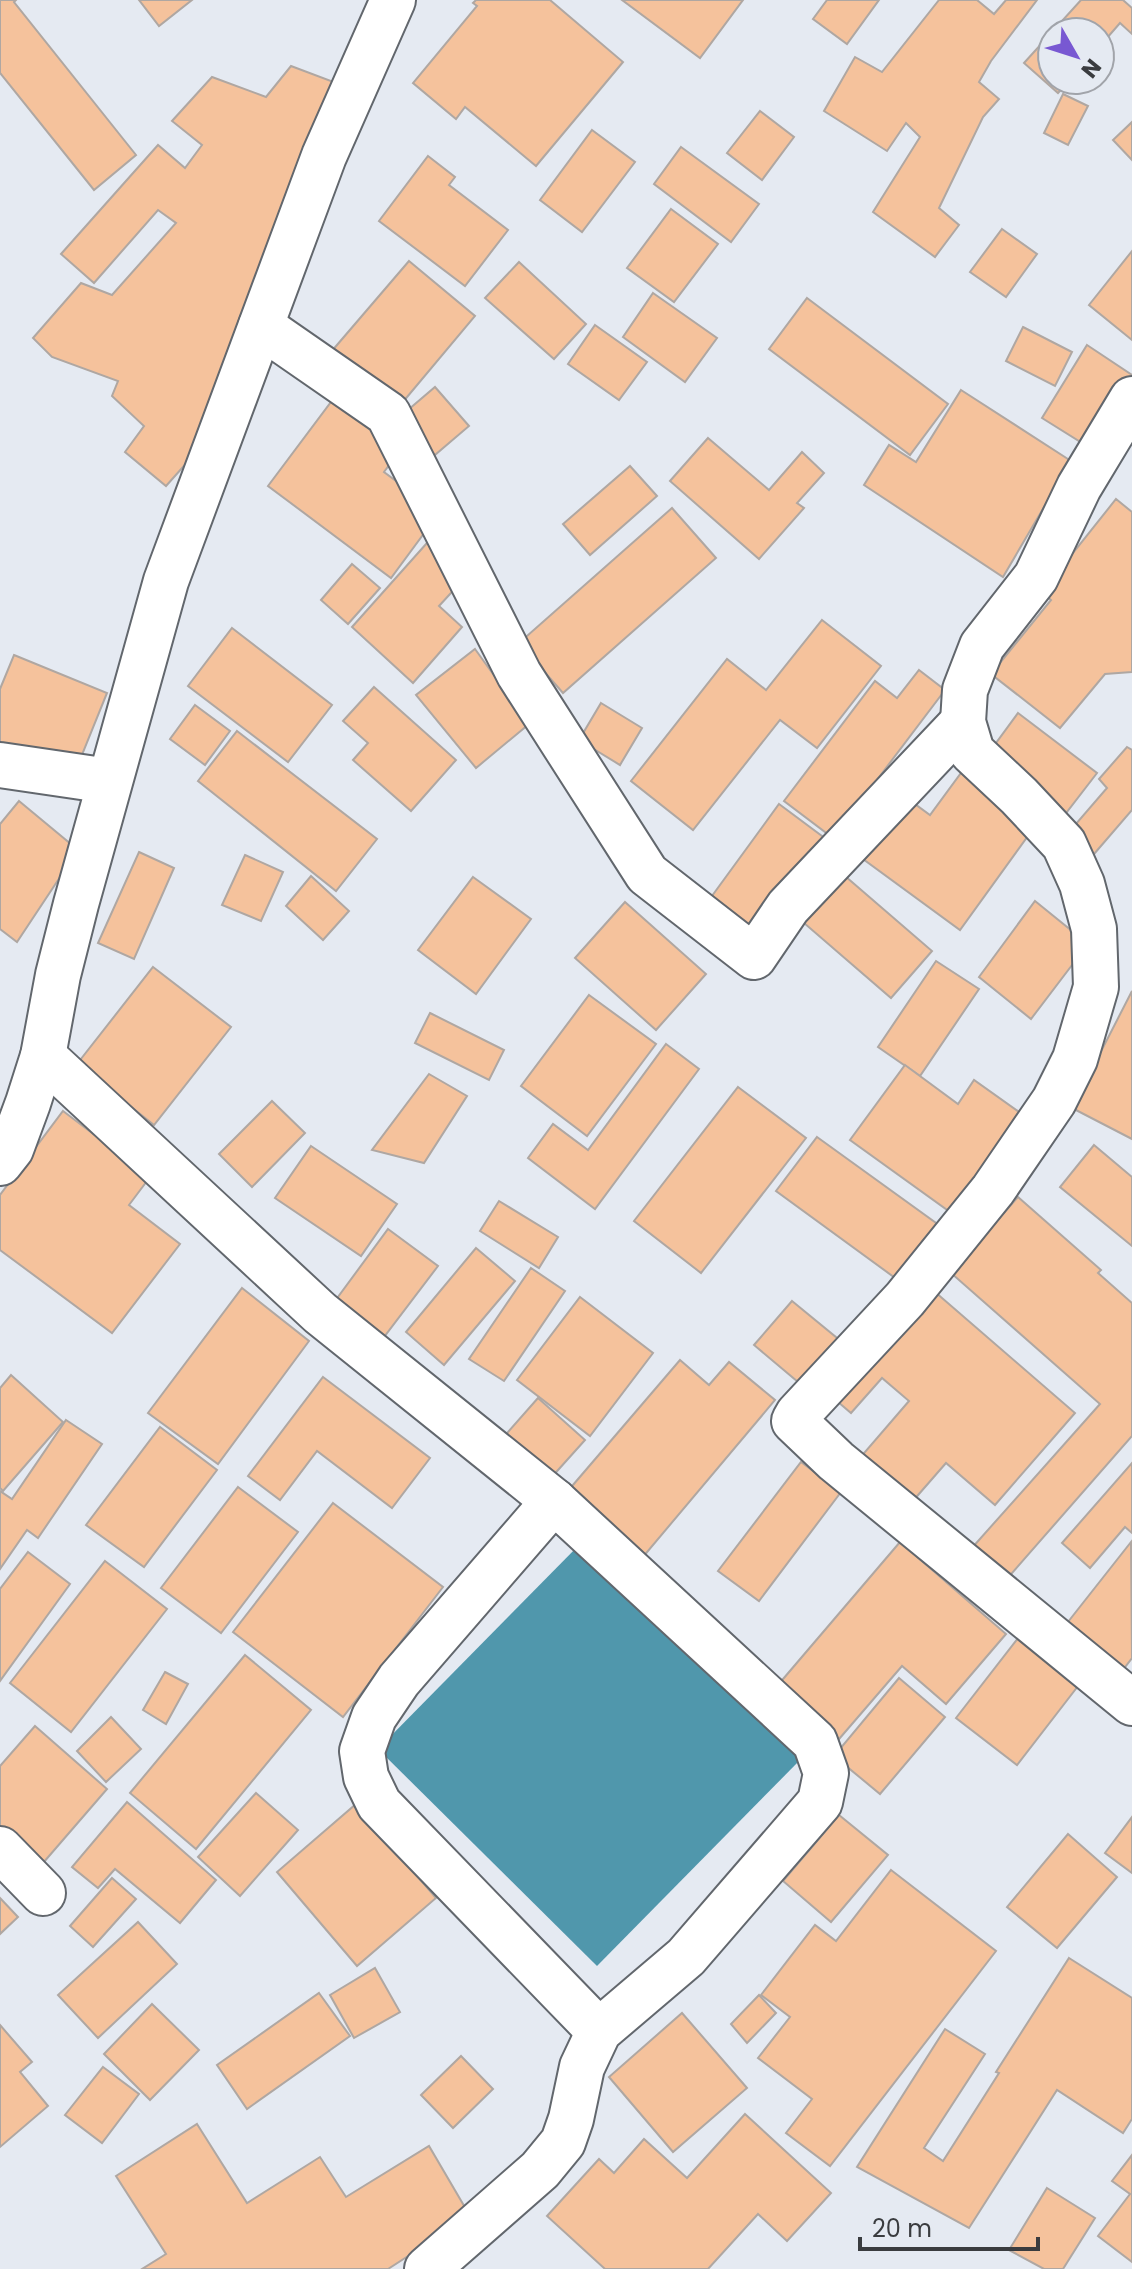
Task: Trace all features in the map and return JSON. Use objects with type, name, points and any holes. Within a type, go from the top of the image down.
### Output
[{"type":"street","points":[[0,1163],[11,1149],[43,1056],[58,975],[166,581],[324,156],[393,0]]},
{"type":"street","points":[[261,326],[388,414],[519,674],[647,874],[754,957],[788,907],[963,722]]},
{"type":"street","points":[[1132,399],[1079,487],[1036,577],[982,646],[965,690],[963,722],[972,752],[1064,844],[1082,884],[1094,929],[1096,987],[1075,1059],[1054,1101],[993,1190],[905,1299],[794,1421],[849,1472],[1132,1703]]},
{"type":"street","points":[[0,765],[109,781]]},
{"type":"street","points":[[43,1056],[320,1313],[554,1501],[815,1742],[826,1773],[820,1802],[686,1957],[599,2031],[582,2067],[563,2142],[540,2170],[427,2269]]},
{"type":"street","points":[[554,1501],[399,1680],[374,1717],[362,1751],[366,1777],[379,1804],[599,2031]]},
{"type":"street","points":[[0,1849],[43,1893]]},
{"type":"water","points":[[581,1543],[800,1760],[597,1966],[378,1749]]},
{"type":"building","points":[[0,0],[16,0],[14,2],[136,155],[94,190],[0,73]]},
{"type":"building","points":[[139,0],[192,0],[159,26]]},
{"type":"building","points":[[476,0],[550,0],[623,62],[536,166],[465,107],[456,119],[413,83],[477,6],[473,3]]},
{"type":"building","points":[[622,0],[743,0],[700,58]]},
{"type":"building","points":[[827,0],[879,0],[847,44],[813,19]]},
{"type":"building","points":[[939,0],[977,0],[994,14],[1006,0],[1037,0],[979,82],[999,99],[983,117],[939,208],[959,225],[935,257],[873,212],[920,137],[906,123],[887,151],[824,111],[855,57],[882,72]]},
{"type":"building","points":[[1081,0],[1123,0],[1132,8],[1132,34],[1120,23],[1116,28],[1116,16],[1066,16]]},
{"type":"building","points":[[1036,50],[1036,74],[1024,63]]},
{"type":"building","points":[[291,66],[339,84],[208,439],[166,486],[125,452],[144,426],[112,396],[118,381],[52,357],[33,338],[81,283],[112,295],[176,223],[158,210],[94,283],[61,254],[158,145],[185,168],[202,145],[172,121],[212,77],[266,97]]},
{"type":"building","points":[[1062,96],[1088,106],[1068,145],[1044,133]]},
{"type":"building","points":[[760,111],[794,137],[762,180],[727,153]]},
{"type":"building","points":[[1132,122],[1132,160],[1113,140]]},
{"type":"building","points":[[592,130],[635,162],[582,232],[540,200]]},
{"type":"building","points":[[681,147],[759,204],[731,242],[654,184]]},
{"type":"building","points":[[428,156],[455,177],[449,185],[508,230],[465,286],[379,221]]},
{"type":"building","points":[[671,209],[718,244],[674,302],[627,268]]},
{"type":"building","points":[[1002,229],[1037,254],[1006,297],[970,272]]},
{"type":"building","points":[[1132,251],[1132,340],[1089,305]]},
{"type":"building","points":[[409,261],[475,316],[392,415],[325,359]]},
{"type":"building","points":[[519,262],[586,324],[554,359],[485,298]]},
{"type":"building","points":[[653,293],[717,338],[685,382],[623,337]]},
{"type":"building","points":[[807,298],[948,404],[910,455],[769,349]]},
{"type":"building","points":[[595,325],[647,362],[619,400],[568,364]]},
{"type":"building","points":[[1023,327],[1072,352],[1055,386],[1006,361]]},
{"type":"building","points":[[1087,345],[1132,375],[1132,388],[1095,451],[1042,418]]},
{"type":"building","points":[[435,387],[469,426],[429,460],[395,421]]},
{"type":"building","points":[[961,390],[1071,461],[1003,577],[864,485],[889,445],[916,462]]},
{"type":"building","points":[[334,398],[401,449],[384,472],[439,513],[391,578],[268,486]]},
{"type":"building","points":[[708,438],[769,490],[802,452],[824,473],[797,503],[804,508],[759,559],[670,481]]},
{"type":"building","points":[[630,466],[657,496],[590,555],[563,524]]},
{"type":"building","points":[[1116,499],[1132,512],[1132,672],[1105,674],[1060,728],[991,674],[1051,600],[1042,592]]},
{"type":"building","points":[[672,508],[716,558],[563,693],[519,643]]},
{"type":"building","points":[[435,534],[473,569],[439,606],[462,627],[413,683],[352,627]]},
{"type":"building","points":[[352,564],[380,588],[348,624],[321,600]]},
{"type":"building","points":[[822,620],[881,666],[817,748],[780,720],[693,830],[631,781],[727,659],[766,690]]},
{"type":"building","points":[[232,628],[332,705],[288,762],[188,686]]},
{"type":"building","points":[[475,649],[529,724],[476,768],[416,695]]},
{"type":"building","points":[[14,655],[107,693],[73,777],[0,747],[0,689]]},
{"type":"building","points":[[919,670],[945,690],[833,838],[784,801],[875,681],[897,698]]},
{"type":"building","points":[[374,687],[456,760],[411,811],[353,760],[368,743],[343,721]]},
{"type":"building","points":[[601,703],[642,728],[620,765],[579,740]]},
{"type":"building","points":[[195,705],[230,731],[205,765],[170,739]]},
{"type":"building","points":[[1018,713],[1097,773],[1063,817],[985,758]]},
{"type":"building","points":[[237,731],[377,839],[336,891],[198,781]]},
{"type":"building","points":[[1127,747],[1132,750],[1132,810],[1088,861],[1062,840],[1107,788],[1099,779]]},
{"type":"building","points":[[961,773],[1033,829],[960,930],[863,859],[908,799],[930,815]]},
{"type":"building","points":[[19,801],[78,850],[17,942],[0,929],[0,824]]},
{"type":"building","points":[[779,804],[834,845],[748,962],[693,922]]},
{"type":"building","points":[[139,852],[174,868],[134,959],[98,943]]},
{"type":"building","points":[[245,855],[283,872],[261,921],[222,905]]},
{"type":"building","points":[[311,876],[349,911],[323,940],[286,906]]},
{"type":"building","points":[[845,876],[932,951],[891,998],[804,923]]},
{"type":"building","points":[[473,877],[531,919],[476,994],[418,950]]},
{"type":"building","points":[[1035,901],[1088,944],[1031,1019],[979,977]]},
{"type":"building","points":[[625,902],[706,974],[656,1030],[575,958]]},
{"type":"building","points":[[936,961],[979,989],[920,1076],[878,1047]]},
{"type":"building","points":[[153,967],[231,1027],[154,1125],[77,1064]]},
{"type":"building","points":[[1132,991],[1132,1139],[1072,1108]]},
{"type":"building","points":[[589,995],[656,1044],[587,1136],[521,1086]]},
{"type":"building","points":[[430,1013],[504,1050],[489,1080],[415,1043]]},
{"type":"building","points":[[666,1044],[699,1069],[595,1209],[528,1158],[553,1124],[588,1150]]},
{"type":"building","points":[[905,1065],[958,1104],[974,1080],[1029,1119],[957,1217],[850,1140]]},
{"type":"building","points":[[429,1074],[467,1096],[424,1163],[372,1150]]},
{"type":"building","points":[[738,1087],[806,1138],[701,1273],[634,1221]]},
{"type":"building","points":[[272,1101],[305,1133],[252,1187],[219,1154]]},
{"type":"building","points":[[63,1111],[150,1177],[129,1205],[180,1244],[112,1333],[0,1250],[0,1195]]},
{"type":"building","points":[[817,1137],[943,1228],[902,1283],[776,1191]]},
{"type":"building","points":[[1094,1145],[1132,1177],[1132,1246],[1060,1187]]},
{"type":"building","points":[[311,1146],[397,1204],[361,1256],[275,1198]]},
{"type":"building","points":[[1018,1197],[1101,1270],[1098,1273],[1132,1303],[1132,1436],[998,1589],[963,1558],[1100,1404],[951,1273]]},
{"type":"building","points":[[499,1201],[558,1237],[539,1268],[480,1231]]},
{"type":"building","points":[[388,1229],[438,1266],[384,1337],[335,1301]]},
{"type":"building","points":[[476,1248],[515,1281],[444,1365],[406,1332]]},
{"type":"building","points":[[531,1268],[565,1291],[504,1381],[469,1359]]},
{"type":"building","points":[[927,1285],[1075,1413],[995,1505],[946,1463],[905,1510],[852,1467],[909,1401],[882,1378],[851,1413],[831,1396]]},
{"type":"building","points":[[242,1288],[309,1341],[218,1464],[148,1413]]},
{"type":"building","points":[[580,1297],[653,1353],[590,1436],[517,1380]]},
{"type":"building","points":[[792,1301],[848,1347],[810,1392],[754,1345]]},
{"type":"building","points":[[680,1360],[709,1385],[729,1362],[775,1400],[637,1564],[561,1499]]},
{"type":"building","points":[[11,1375],[63,1422],[3,1491],[0,1488],[0,1388]]},
{"type":"building","points":[[323,1377],[430,1458],[392,1508],[317,1451],[280,1500],[248,1476]]},
{"type":"building","points":[[538,1398],[585,1440],[541,1489],[494,1448]]},
{"type":"building","points":[[66,1420],[102,1444],[38,1538],[27,1530],[0,1569],[0,1491],[12,1499]]},
{"type":"building","points":[[160,1427],[217,1470],[144,1567],[86,1525]]},
{"type":"building","points":[[801,1462],[841,1492],[759,1601],[718,1571]]},
{"type":"building","points":[[1132,1463],[1132,1533],[1125,1527],[1090,1568],[1062,1543]]},
{"type":"building","points":[[238,1487],[298,1532],[221,1633],[161,1588]]},
{"type":"building","points":[[333,1503],[443,1587],[343,1717],[233,1632]]},
{"type":"building","points":[[900,1542],[1006,1634],[946,1704],[902,1666],[827,1753],[766,1699]]},
{"type":"building","points":[[1131,1542],[1132,1658],[1122,1671],[1064,1627]]},
{"type":"building","points":[[28,1552],[70,1584],[0,1681],[0,1589]]},
{"type":"building","points":[[105,1561],[167,1609],[71,1732],[10,1683]]},
{"type":"building","points":[[1025,1629],[1085,1677],[1017,1765],[956,1718]]},
{"type":"building","points":[[245,1655],[311,1710],[196,1849],[130,1793]]},
{"type":"building","points":[[165,1672],[188,1684],[166,1724],[143,1710]]},
{"type":"building","points":[[899,1678],[945,1717],[880,1794],[834,1756]]},
{"type":"building","points":[[111,1717],[141,1749],[106,1782],[77,1751]]},
{"type":"building","points":[[35,1726],[107,1789],[37,1870],[0,1837],[0,1766]]},
{"type":"building","points":[[256,1793],[298,1830],[240,1896],[198,1857]]},
{"type":"building","points":[[127,1802],[216,1880],[180,1923],[115,1869],[98,1888],[72,1867]]},
{"type":"building","points":[[356,1804],[436,1898],[357,1966],[277,1872]]},
{"type":"building","points":[[839,1815],[888,1855],[831,1922],[783,1881]]},
{"type":"building","points":[[1132,1817],[1132,1873],[1105,1853]]},
{"type":"building","points":[[1068,1834],[1117,1877],[1057,1948],[1007,1907]]},
{"type":"building","points":[[891,1870],[996,1951],[830,2166],[786,2133],[812,2099],[758,2058],[790,2017],[761,1995],[815,1925],[836,1941]]},
{"type":"building","points":[[112,1878],[136,1899],[93,1947],[70,1926]]},
{"type":"building","points":[[0,1898],[18,1917],[0,1934]]},
{"type":"building","points":[[138,1922],[177,1964],[98,2038],[58,1995]]},
{"type":"building","points":[[1069,1958],[1132,1998],[1132,2119],[1123,2133],[1057,2090],[969,2228],[857,2167],[945,2029],[985,2054],[924,2148],[943,2161]]},
{"type":"building","points":[[375,1968],[400,2012],[354,2038],[330,1995]]},
{"type":"building","points":[[319,1993],[350,2036],[247,2109],[217,2065]]},
{"type":"building","points":[[759,1995],[776,2013],[747,2043],[731,2024]]},
{"type":"building","points":[[152,2004],[199,2050],[150,2100],[104,2054]]},
{"type":"building","points":[[682,2013],[747,2088],[673,2152],[609,2077]]},
{"type":"building","points":[[0,2025],[32,2062],[20,2072],[48,2106],[0,2147]]},
{"type":"building","points":[[461,2056],[493,2089],[453,2128],[421,2095]]},
{"type":"building","points":[[103,2067],[139,2094],[102,2143],[65,2115]]},
{"type":"building","points":[[745,2114],[831,2193],[787,2241],[758,2214],[708,2269],[605,2269],[547,2216],[599,2159],[614,2173],[644,2139],[687,2178]]},
{"type":"building","points":[[197,2124],[247,2203],[320,2157],[346,2197],[429,2146],[470,2216],[388,2269],[142,2269],[166,2254],[116,2176]]},
{"type":"building","points":[[1132,2155],[1132,2262],[1098,2236],[1130,2194],[1112,2181]]},
{"type":"building","points":[[1047,2188],[1095,2218],[1063,2269],[1044,2269],[1009,2250]]}]
